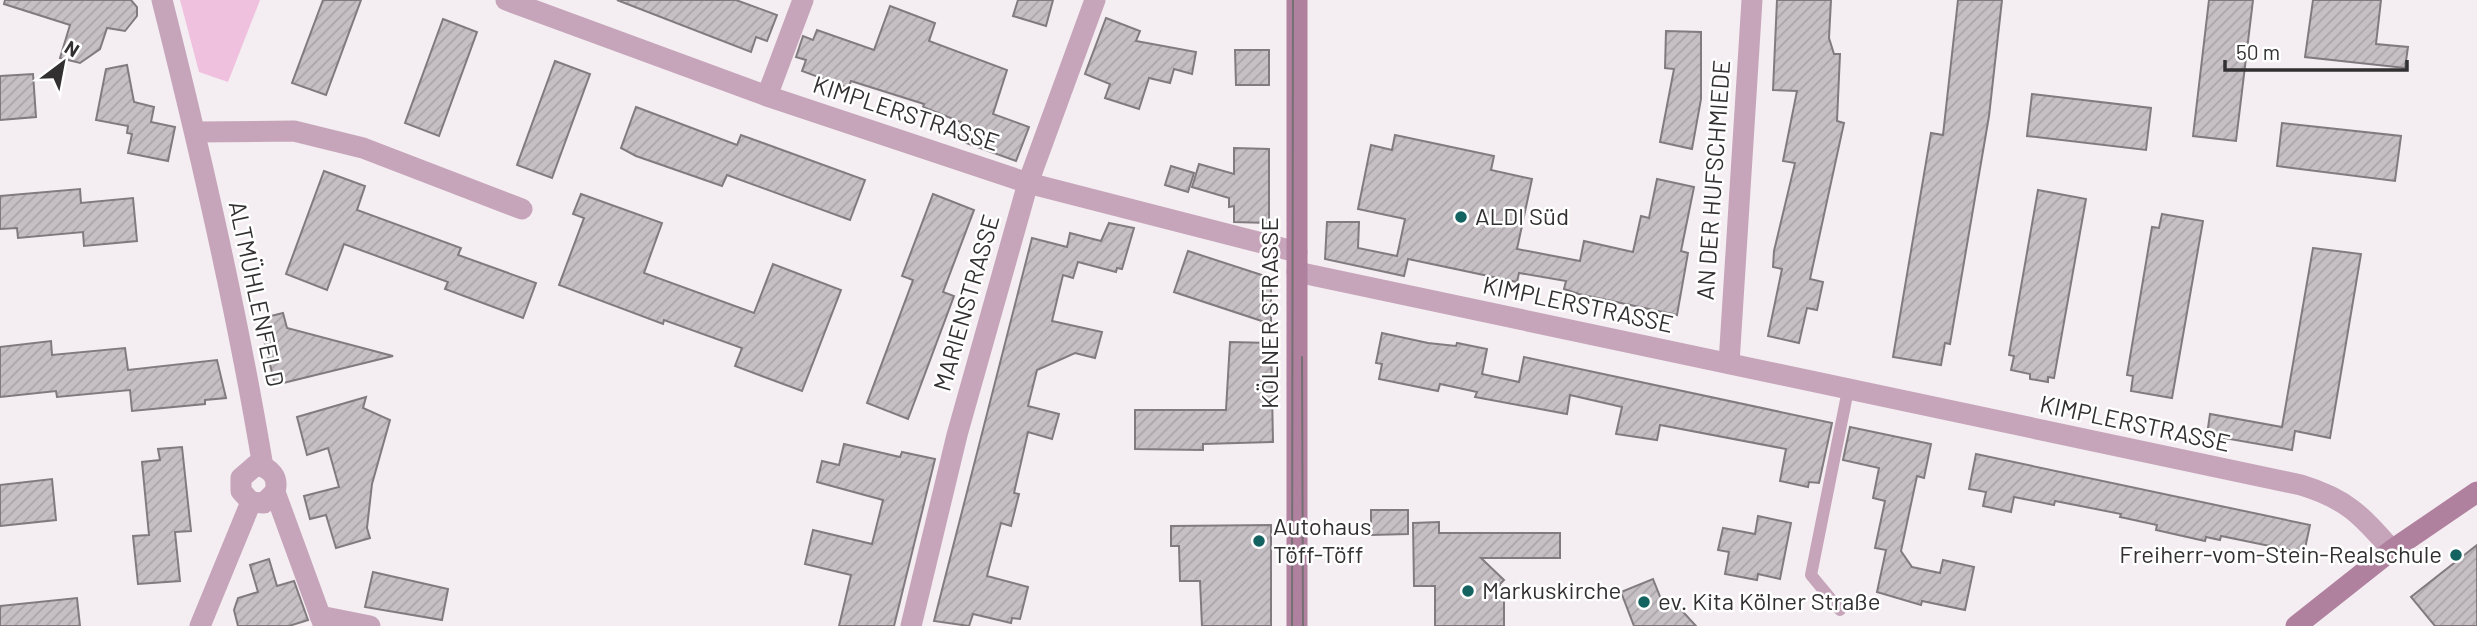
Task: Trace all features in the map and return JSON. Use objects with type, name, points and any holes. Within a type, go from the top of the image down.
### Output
[{"type":"main road","name":"KÖLNER STRASSE","points":[[1297,0],[1297,626]]},
{"type":"main road","points":[[2296,626],[2392,550],[2477,492]]},
{"type":"street","name":"ALTMÜHLENFELD","points":[[162,0],[196,132],[244,355],[263,467],[275,477],[275,492],[322,621],[370,626]]},
{"type":"street","name":"KIMPLERSTRASSE","points":[[506,0],[767,96],[1028,183],[1297,262],[1848,390],[2312,488],[2333,495],[2367,521],[2392,550]]},
{"type":"street","points":[[767,96],[803,0]]},
{"type":"street","name":"MARIENSTRASSE","points":[[911,626],[957,435],[1028,183],[1095,0]]},
{"type":"street","name":"AN DER HUFSCHMIEDE","points":[[1729,363],[1752,0]]},
{"type":"street","points":[[196,132],[294,131],[363,148],[522,209]]},
{"type":"street","points":[[263,467],[250,468],[241,478],[241,491],[251,502],[264,503],[275,492]]},
{"type":"street","points":[[200,626],[251,502]]},
{"type":"lane","points":[[1840,610],[1811,575],[1848,390]]},
{"type":"shaded area","points":[[180,0],[260,0],[228,82],[199,72]]},
{"type":"building","points":[[5,0],[131,0],[137,7],[137,16],[125,31],[107,28],[100,49],[80,63],[60,58],[70,25],[4,4]]},
{"type":"building","points":[[323,0],[361,0],[326,95],[292,83]]},
{"type":"building","points":[[617,0],[736,0],[777,15],[767,41],[756,37],[751,52]]},
{"type":"building","points":[[1018,0],[1053,0],[1046,26],[1013,16]]},
{"type":"building","points":[[1777,0],[1831,0],[1829,38],[1834,54],[1840,54],[1837,121],[1844,123],[1810,279],[1823,282],[1817,310],[1807,308],[1799,343],[1768,336],[1782,269],[1773,267],[1774,251],[1795,163],[1783,161],[1797,91],[1773,90]]},
{"type":"building","points":[[1958,0],[2002,0],[1989,116],[1950,344],[1945,343],[1941,365],[1893,357],[1931,133],[1943,135]]},
{"type":"building","points":[[2209,0],[2253,0],[2236,141],[2193,136]]},
{"type":"building","points":[[2313,0],[2381,0],[2376,44],[2408,47],[2405,68],[2305,57]]},
{"type":"building","points":[[890,6],[935,23],[929,41],[1007,70],[993,114],[1029,127],[1016,161],[955,139],[961,122],[923,107],[924,104],[851,81],[848,88],[802,71],[806,60],[796,57],[803,36],[813,40],[817,30],[874,50]]},
{"type":"building","points":[[1106,18],[1140,31],[1136,41],[1196,52],[1192,74],[1174,69],[1170,83],[1149,78],[1139,109],[1105,98],[1110,84],[1085,74]]},
{"type":"building","points":[[443,19],[477,32],[439,136],[405,123]]},
{"type":"building","points":[[1666,31],[1701,32],[1701,99],[1692,149],[1660,142],[1674,69],[1665,68]]},
{"type":"building","points":[[1235,50],[1269,50],[1269,85],[1236,85]]},
{"type":"building","points":[[555,61],[590,74],[552,178],[517,165]]},
{"type":"building","points":[[127,65],[134,102],[154,107],[151,122],[175,127],[168,161],[128,153],[132,134],[127,133],[128,126],[96,120],[106,69]]},
{"type":"building","points":[[33,74],[36,117],[0,120],[0,76]]},
{"type":"building","points":[[2032,94],[2151,108],[2146,150],[2027,136]]},
{"type":"building","points":[[636,107],[737,145],[741,135],[865,180],[850,220],[727,175],[722,186],[636,156],[621,148]]},
{"type":"building","points":[[2282,123],[2401,136],[2395,181],[2277,166]]},
{"type":"building","points":[[1395,135],[1494,156],[1491,170],[1532,179],[1517,249],[1580,261],[1584,241],[1633,252],[1641,216],[1649,218],[1657,179],[1694,187],[1681,251],[1688,253],[1677,315],[1579,294],[1564,289],[1566,281],[1519,273],[1517,282],[1408,259],[1404,276],[1325,259],[1327,222],[1359,222],[1358,248],[1397,256],[1405,219],[1358,209],[1371,145],[1392,150]]},
{"type":"building","points":[[1234,148],[1269,149],[1269,223],[1234,222],[1234,206],[1229,207],[1229,198],[1192,187],[1199,164],[1234,174]]},
{"type":"building","points":[[1171,166],[1194,173],[1188,192],[1165,185]]},
{"type":"building","points":[[324,171],[365,186],[357,210],[461,248],[458,255],[536,283],[523,318],[445,289],[448,282],[344,244],[327,290],[286,274]]},
{"type":"building","points":[[80,189],[81,203],[133,198],[137,241],[84,246],[83,232],[18,238],[17,228],[0,229],[0,196]]},
{"type":"building","points":[[2038,190],[2086,199],[2054,378],[2048,377],[2048,382],[2030,379],[2030,374],[2011,370],[2014,356],[2009,355]]},
{"type":"building","points":[[581,194],[662,223],[644,273],[754,313],[773,264],[841,290],[802,391],[735,366],[742,348],[664,320],[663,324],[559,285],[584,218],[573,214]]},
{"type":"building","points":[[933,194],[974,210],[943,292],[954,296],[908,419],[867,403],[913,280],[902,276]]},
{"type":"building","points":[[2162,214],[2203,221],[2172,398],[2131,391],[2133,376],[2127,375],[2152,227],[2159,228]]},
{"type":"building","points":[[1109,223],[1134,228],[1122,269],[1117,268],[1116,272],[1078,262],[1073,278],[1063,275],[1052,321],[1102,332],[1095,358],[1075,353],[1037,370],[1028,406],[1059,414],[1052,439],[1028,432],[1014,493],[1019,494],[1011,526],[1001,523],[987,576],[1028,587],[1020,619],[1012,618],[1011,623],[973,614],[969,626],[934,621],[1032,238],[1067,247],[1070,233],[1101,241]]},
{"type":"building","points":[[2313,248],[2361,254],[2330,438],[2295,431],[2292,450],[2207,435],[2210,414],[2282,427]]},
{"type":"building","points":[[1188,251],[1271,278],[1271,324],[1174,292]]},
{"type":"building","points":[[283,313],[287,328],[393,356],[275,385],[259,319]]},
{"type":"building","points":[[1382,333],[1428,343],[1456,346],[1457,343],[1487,349],[1482,374],[1519,382],[1524,357],[1832,423],[1819,483],[1809,482],[1808,487],[1780,481],[1786,449],[1660,425],[1657,440],[1616,434],[1622,407],[1570,395],[1567,414],[1475,397],[1477,392],[1440,384],[1438,391],[1379,379],[1382,364],[1376,363]]},
{"type":"building","points":[[51,341],[52,355],[125,348],[128,370],[217,360],[226,398],[205,400],[205,404],[132,411],[130,390],[57,397],[56,391],[0,397],[0,347]]},
{"type":"building","points":[[1230,342],[1271,343],[1273,442],[1203,444],[1203,450],[1135,449],[1135,410],[1226,410]]},
{"type":"building","points":[[366,397],[363,408],[390,420],[372,484],[367,528],[370,538],[336,548],[326,515],[310,519],[304,496],[339,487],[328,448],[307,455],[297,417]]},
{"type":"building","points":[[1850,427],[1931,444],[1924,478],[1917,476],[1901,551],[1912,567],[1940,573],[1943,560],[1974,567],[1965,610],[1922,601],[1921,605],[1877,592],[1886,550],[1875,548],[1885,501],[1873,498],[1879,468],[1843,460]]},
{"type":"building","points":[[844,444],[900,457],[902,452],[935,459],[894,626],[839,626],[851,575],[805,564],[813,530],[872,544],[883,500],[817,482],[822,461],[839,465]]},
{"type":"building","points":[[182,447],[191,531],[175,532],[180,581],[138,584],[133,536],[149,535],[142,462],[160,460],[158,449]]},
{"type":"building","points":[[1976,454],[2310,525],[2304,553],[2221,536],[2220,540],[2206,537],[2205,541],[2156,530],[2157,525],[2120,517],[2121,514],[2055,501],[2054,505],[2014,497],[2011,512],[1983,506],[1986,492],[1969,489]]},
{"type":"building","points":[[52,479],[56,520],[0,526],[0,485]]},
{"type":"building","points":[[1371,510],[1408,510],[1408,534],[1371,535]]},
{"type":"building","points":[[1758,516],[1791,523],[1780,579],[1758,574],[1757,580],[1725,574],[1729,552],[1718,550],[1723,528],[1755,534]]},
{"type":"building","points":[[1439,522],[1439,533],[1560,533],[1560,558],[1481,558],[1504,580],[1499,585],[1504,589],[1499,594],[1504,599],[1504,626],[1435,626],[1435,586],[1414,586],[1413,523]]},
{"type":"building","points":[[1271,525],[1271,626],[1202,626],[1200,581],[1180,581],[1179,546],[1171,546],[1171,526]]},
{"type":"building","points":[[2477,545],[2477,626],[2435,626],[2411,597]]},
{"type":"building","points":[[269,559],[277,586],[294,581],[308,620],[289,626],[238,626],[234,610],[238,598],[258,592],[250,565]]},
{"type":"building","points":[[373,572],[448,589],[442,620],[365,607]]},
{"type":"building","name":"ev. Kita Kölner Straße","points":[[1653,579],[1663,604],[1672,600],[1696,626],[1634,626],[1621,592]]},
{"type":"building","points":[[77,598],[80,626],[0,626],[0,606]]},
{"type":"tram line","points":[[1292,626],[1293,0]]},
{"type":"tram line","points":[[1302,357],[1303,626]]},
{"type":"place","name":"ALDI Süd","points":[[1461,217]]},
{"type":"place","name":"Autohaus Töff-Töff","points":[[1259,541]]},
{"type":"place","name":"Freiherr-vom-Stein-Realschule","points":[[2456,555]]},
{"type":"place","name":"Markuskirche","points":[[1468,591]]},
{"type":"place","name":"ev. Kita Kölner Straße","points":[[1644,602]]}]
